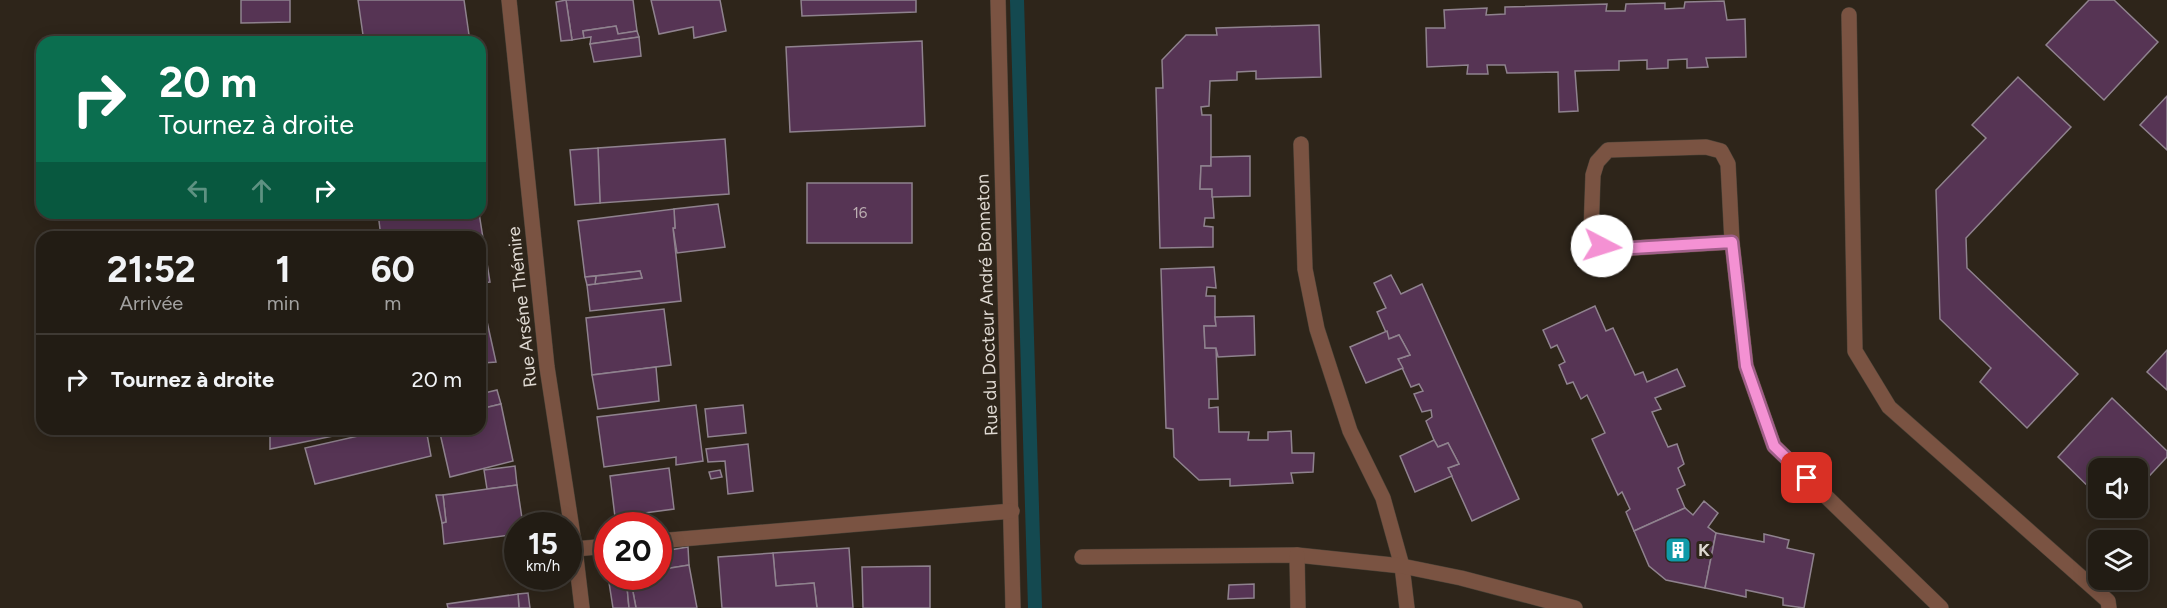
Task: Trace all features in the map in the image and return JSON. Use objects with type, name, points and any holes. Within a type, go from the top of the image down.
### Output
[{"type":"street","name":"Rue Arséne Thémire","points":[[509,0],[547,367],[569,512]]},
{"type":"street","name":"Rue du Docteur André Bonneton","points":[[998,0],[1014,608]]},
{"type":"street","points":[[1849,15],[1855,351],[1889,407],[2108,601],[2109,608]]},
{"type":"street","points":[[1301,144],[1305,269],[1317,329],[1350,431],[1383,498],[1401,566],[1407,608]]},
{"type":"street","points":[[1732,242],[1616,249],[1602,246],[1590,233],[1593,176],[1597,162],[1608,150],[1706,147],[1721,151],[1728,164],[1732,242],[1746,366],[1774,446],[1941,608]]},
{"type":"street","points":[[672,540],[1012,511]]},
{"type":"street","points":[[1298,555],[1298,608]]},
{"type":"street","points":[[1083,558],[1298,555],[1401,566],[1461,578],[1575,608]]},
{"type":"street","name":"Rue Arséne Thémire","points":[[580,590],[582,608]]},
{"type":"building","points":[[241,0],[290,0],[290,22],[241,23]]},
{"type":"building","points":[[358,0],[464,0],[469,36],[363,36]]},
{"type":"building","points":[[566,0],[633,0],[637,31],[618,34],[616,26],[583,31],[584,38],[572,40]]},
{"type":"building","points":[[566,0],[572,40],[561,41],[556,2]]},
{"type":"building","points":[[651,0],[720,0],[726,31],[694,38],[693,27],[659,34]]},
{"type":"building","points":[[801,0],[916,0],[916,12],[802,16]]},
{"type":"building","points":[[2089,0],[2114,0],[2158,42],[2104,100],[2046,45]]},
{"type":"building","points":[[1724,1],[1727,20],[1745,19],[1746,57],[1706,58],[1708,67],[1687,68],[1687,59],[1668,60],[1668,68],[1647,69],[1647,60],[1619,61],[1619,70],[1575,71],[1578,111],[1559,112],[1558,72],[1507,73],[1505,65],[1487,65],[1488,74],[1467,74],[1468,65],[1427,67],[1426,28],[1445,28],[1444,10],[1487,8],[1486,15],[1505,14],[1505,7],[1607,4],[1606,11],[1625,11],[1626,4],[1665,3],[1665,9],[1684,8],[1685,2]]},
{"type":"building","points":[[1319,25],[1321,77],[1256,79],[1256,71],[1237,72],[1237,80],[1210,81],[1209,106],[1201,107],[1202,115],[1211,115],[1211,166],[1201,166],[1200,189],[1212,189],[1214,218],[1205,218],[1204,226],[1213,227],[1213,247],[1160,248],[1156,88],[1163,88],[1162,60],[1186,35],[1217,35],[1216,28]]},
{"type":"building","points":[[616,26],[618,34],[637,31],[639,37],[590,44],[591,37],[584,38],[583,31]]},
{"type":"building","points":[[639,37],[641,56],[594,62],[590,44]]},
{"type":"building","points":[[922,41],[925,126],[790,132],[786,47]]},
{"type":"building","points":[[2018,77],[2071,127],[1966,238],[1967,268],[2078,374],[2027,428],[1980,382],[1991,368],[1940,319],[1936,190],[1986,138],[1972,125]]},
{"type":"building","points":[[2167,96],[2167,150],[2140,125]]},
{"type":"building","points":[[725,139],[729,194],[600,203],[598,148]]},
{"type":"building","points":[[598,148],[600,203],[575,205],[570,150]]},
{"type":"building","points":[[1250,156],[1250,196],[1212,197],[1212,189],[1200,189],[1201,166],[1211,166],[1211,157]]},
{"type":"building","points":[[807,183],[912,183],[912,243],[807,243]]},
{"type":"building","points":[[718,204],[725,247],[677,253],[673,228],[675,228],[674,209]]},
{"type":"building","points":[[674,209],[675,228],[673,228],[681,301],[590,311],[587,285],[642,278],[640,271],[585,277],[578,221]]},
{"type":"building","points":[[379,219],[480,219],[482,231],[380,231]]},
{"type":"building","points":[[486,257],[490,282],[486,282]]},
{"type":"building","points":[[1214,267],[1216,288],[1207,287],[1206,296],[1215,296],[1216,326],[1204,326],[1205,348],[1216,348],[1218,399],[1209,399],[1209,408],[1218,407],[1219,432],[1249,432],[1248,440],[1268,440],[1268,432],[1291,431],[1292,453],[1314,453],[1313,472],[1291,473],[1293,483],[1230,486],[1230,479],[1199,480],[1174,457],[1173,429],[1166,428],[1161,269]]},
{"type":"building","points":[[640,271],[642,278],[595,284],[596,276]]},
{"type":"building","points":[[1391,275],[1401,294],[1422,284],[1519,499],[1472,521],[1448,468],[1459,464],[1448,443],[1438,447],[1426,421],[1432,417],[1431,410],[1422,412],[1414,394],[1423,391],[1419,384],[1411,387],[1398,359],[1410,355],[1399,335],[1389,339],[1377,312],[1386,308],[1374,283]]},
{"type":"building","points":[[596,276],[595,284],[587,285],[585,277]]},
{"type":"building","points":[[1595,306],[1606,331],[1613,328],[1635,375],[1643,372],[1647,382],[1677,369],[1685,386],[1655,398],[1661,409],[1652,412],[1668,447],[1677,444],[1684,464],[1678,468],[1685,485],[1677,489],[1685,508],[1634,531],[1626,512],[1630,509],[1622,492],[1618,495],[1592,439],[1605,433],[1587,395],[1581,399],[1573,382],[1567,384],[1559,365],[1565,362],[1557,345],[1551,348],[1543,330]]},
{"type":"building","points":[[664,309],[671,365],[592,375],[586,318]]},
{"type":"building","points":[[1254,316],[1255,355],[1218,357],[1216,348],[1205,348],[1204,326],[1216,326],[1215,317]]},
{"type":"building","points":[[486,317],[496,362],[486,363]]},
{"type":"building","points":[[1387,331],[1389,339],[1399,335],[1410,355],[1398,359],[1403,368],[1366,383],[1350,347]]},
{"type":"building","points":[[2167,350],[2167,390],[2147,372]]},
{"type":"building","points":[[656,367],[659,401],[598,409],[592,375]]},
{"type":"building","points":[[497,390],[501,404],[486,408],[486,393]]},
{"type":"building","points":[[2112,398],[2167,451],[2167,457],[2148,477],[2148,458],[2088,458],[2088,486],[2058,457]]},
{"type":"building","points":[[501,404],[513,461],[450,477],[440,435],[486,435],[486,408]]},
{"type":"building","points":[[696,405],[703,461],[676,465],[676,457],[604,467],[597,417]]},
{"type":"building","points":[[743,405],[746,433],[708,437],[705,409]]},
{"type":"building","points":[[270,435],[338,435],[270,449]]},
{"type":"building","points":[[362,435],[427,435],[431,456],[315,484],[305,448]]},
{"type":"building","points":[[1434,440],[1438,447],[1448,443],[1459,464],[1448,468],[1452,476],[1415,492],[1400,456]]},
{"type":"building","points":[[748,444],[753,491],[728,494],[725,461],[708,462],[706,449]]},
{"type":"building","points":[[515,466],[517,485],[487,489],[484,470]]},
{"type":"building","points":[[669,468],[674,509],[652,512],[614,512],[610,476]]},
{"type":"building","points":[[720,470],[722,477],[711,479],[709,472]]},
{"type":"building","points":[[517,485],[521,512],[504,512],[504,536],[444,544],[442,523],[446,522],[443,495]]},
{"type":"building","points":[[436,495],[443,495],[446,522],[442,523]]},
{"type":"building","name":"K","points":[[1704,501],[1718,513],[1708,527],[1716,533],[1705,588],[1666,580],[1649,566],[1634,531],[1685,508],[1693,515]]},
{"type":"building","points":[[1716,533],[1764,542],[1764,534],[1789,540],[1787,548],[1814,554],[1804,608],[1783,605],[1783,598],[1746,590],[1746,597],[1705,588]]},
{"type":"building","points":[[688,547],[689,565],[672,568],[672,550]]},
{"type":"building","points":[[849,548],[853,608],[817,608],[814,583],[776,586],[773,553]]},
{"type":"building","points":[[773,553],[776,586],[814,583],[817,608],[722,608],[718,557]]},
{"type":"building","points":[[689,565],[697,608],[636,608],[633,590],[672,590],[672,568]]},
{"type":"building","points":[[930,566],[930,608],[863,608],[862,567]]},
{"type":"building","points":[[1254,584],[1254,598],[1228,599],[1229,585]]},
{"type":"building","points":[[610,590],[627,590],[629,608],[613,608]]},
{"type":"building","points":[[627,590],[633,590],[636,608],[629,608]]},
{"type":"building","points":[[528,593],[530,608],[519,608],[518,594]]},
{"type":"building","points":[[518,594],[519,608],[448,608],[447,604]]},
{"type":"waterway","points":[[1017,0],[1035,608]]},
{"type":"place","name":"K","points":[[1678,550]]},
{"type":"route","points":[[1602,246],[1616,249],[1732,242],[1746,366],[1774,446],[1807,478]]}]
